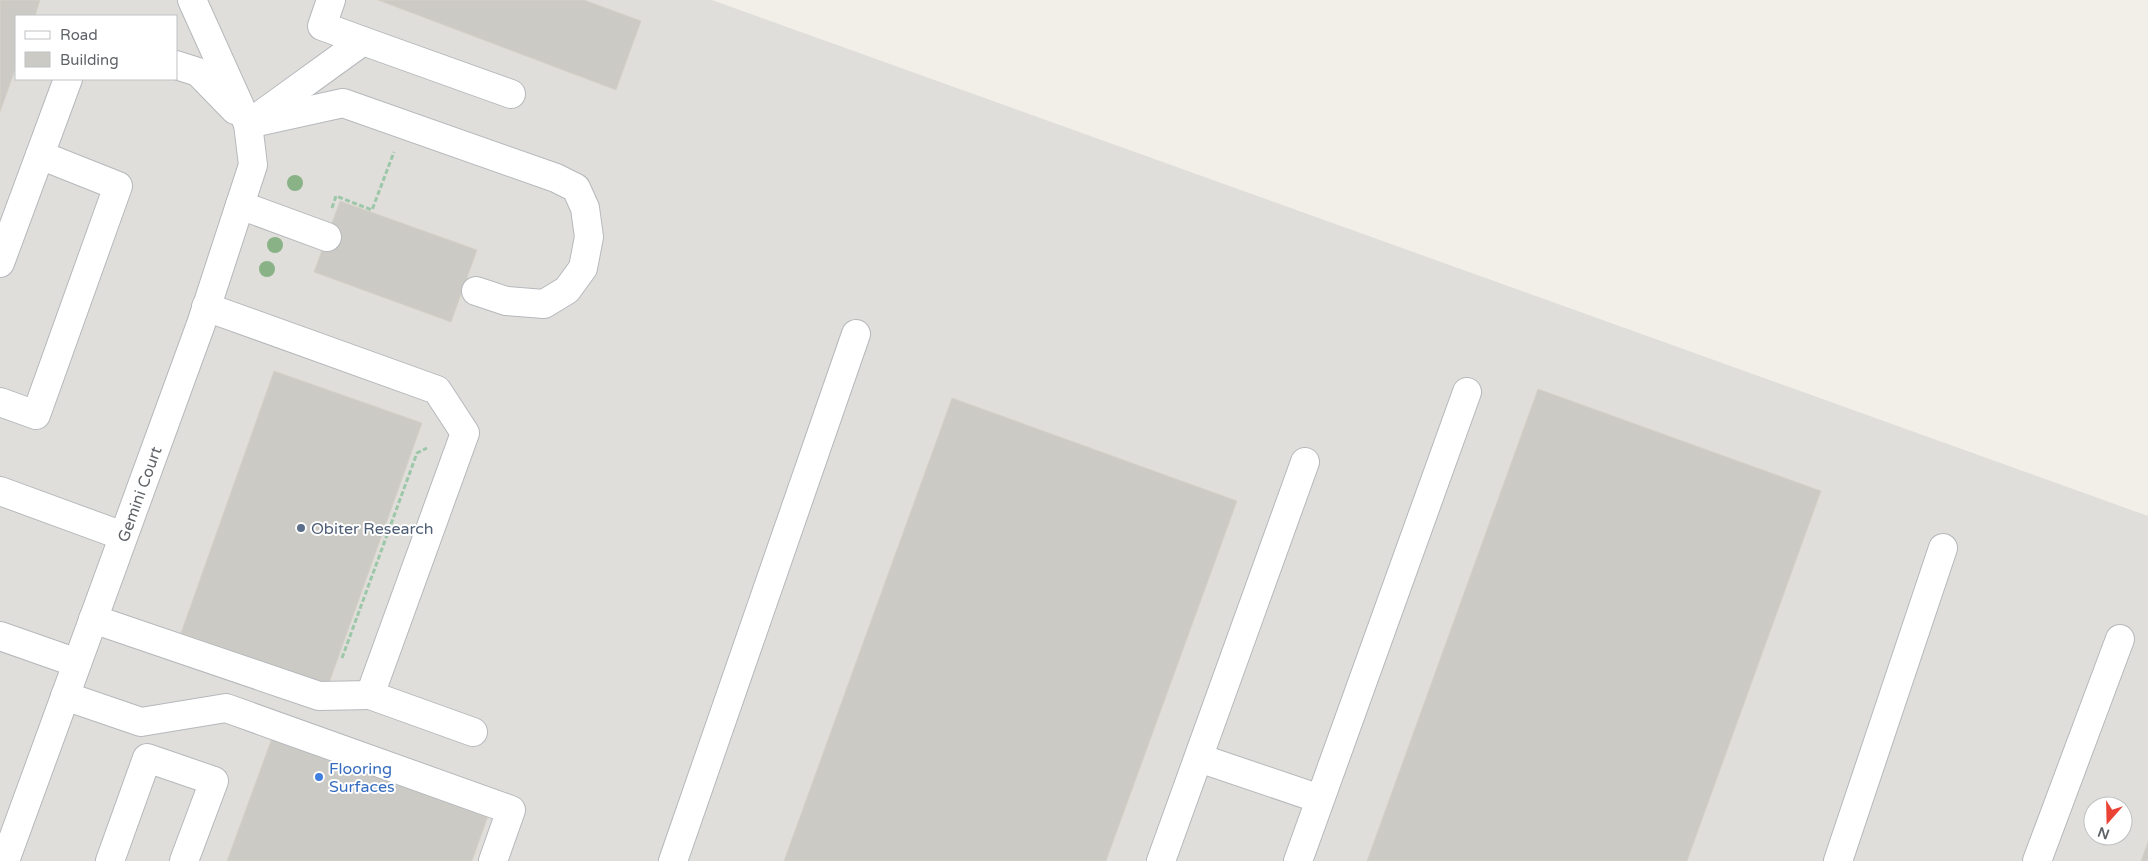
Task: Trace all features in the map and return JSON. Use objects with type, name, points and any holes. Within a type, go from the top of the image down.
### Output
[{"type":"street","name":"Gemini Court","points":[[6,861],[206,307],[254,165],[248,124],[192,0]]},
{"type":"street","points":[[332,0],[322,26],[511,94]]},
{"type":"street","points":[[248,124],[363,41]]},
{"type":"street","points":[[178,66],[198,72],[248,124]]},
{"type":"street","points":[[0,263],[68,80]]},
{"type":"street","points":[[248,124],[343,103],[556,178],[576,188],[585,208],[589,237],[583,268],[567,290],[544,304],[506,301],[476,291]]},
{"type":"street","points":[[0,402],[36,415],[118,186],[40,156]]},
{"type":"street","points":[[240,206],[324,236]]},
{"type":"street","points":[[206,307],[437,390],[465,433],[370,696]]},
{"type":"street","points":[[673,861],[856,334]]},
{"type":"street","points":[[1298,861],[1467,392]]},
{"type":"street","points":[[1162,861],[1305,462]]},
{"type":"street","points":[[0,491],[124,536]]},
{"type":"street","points":[[1838,861],[1943,548]]},
{"type":"street","points":[[93,619],[319,696],[370,696],[473,732]]},
{"type":"street","points":[[0,636],[77,663]]},
{"type":"street","points":[[2038,861],[2120,639]]},
{"type":"street","points":[[65,696],[141,722],[226,708],[511,810],[494,861]]},
{"type":"street","points":[[110,861],[147,758],[141,722]]},
{"type":"street","points":[[147,758],[214,781],[184,861]]},
{"type":"street","points":[[1199,758],[1320,799]]},
{"type":"path","points":[[324,236],[336,196],[372,210],[403,124]]},
{"type":"path","points":[[342,658],[417,452],[465,433]]},
{"type":"shaded area","points":[[0,0],[712,0],[2148,516],[2148,861],[0,861]]},
{"type":"building","points":[[0,0],[40,0],[35,15],[15,15],[15,70],[0,112]]},
{"type":"building","points":[[378,0],[584,0],[641,21],[616,90]]},
{"type":"building","points":[[340,201],[477,250],[451,322],[314,272]]},
{"type":"building","name":"Obiter Research","points":[[274,371],[422,423],[328,686],[181,633]]},
{"type":"building","points":[[1538,389],[1821,491],[1687,861],[1367,861]]},
{"type":"building","points":[[952,398],[1237,501],[1106,861],[784,861]]},
{"type":"building","name":"Flooring Surfaces","points":[[272,738],[488,816],[472,861],[227,861]]},
{"type":"building","points":[[2148,842],[2148,861],[2141,861]]},
{"type":"place","name":"Obiter Research","points":[[301,528]]},
{"type":"place","name":"Flooring Surfaces","points":[[319,777]]}]
